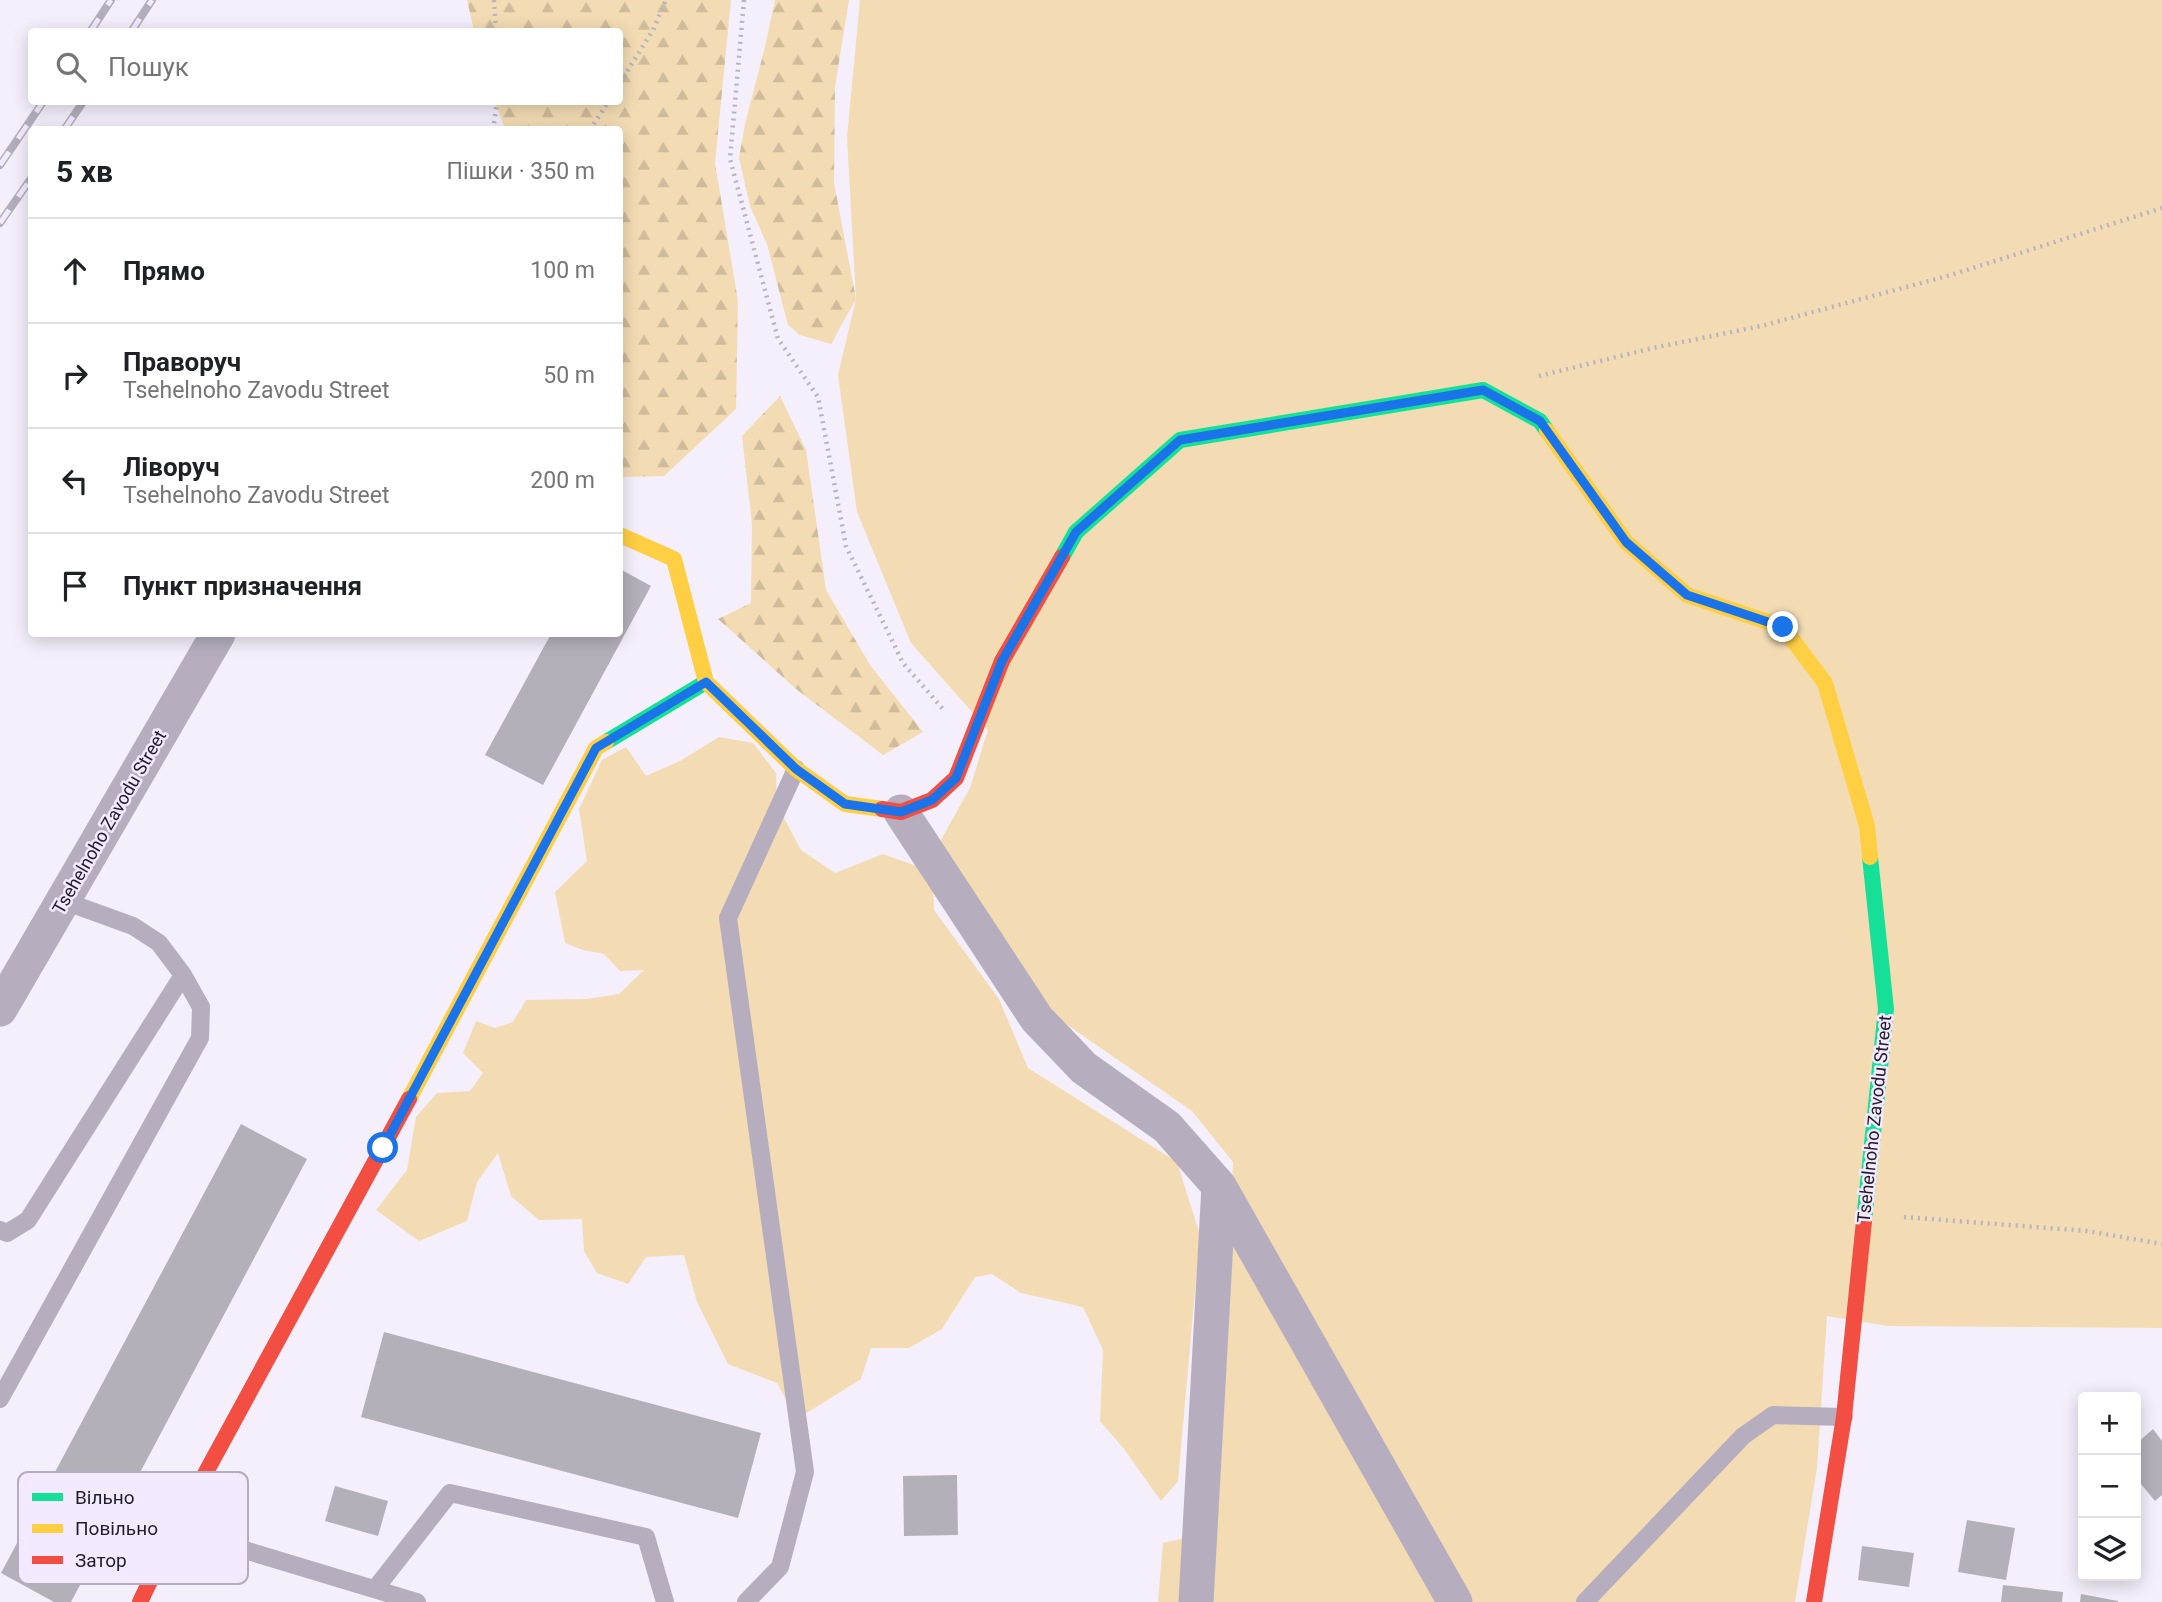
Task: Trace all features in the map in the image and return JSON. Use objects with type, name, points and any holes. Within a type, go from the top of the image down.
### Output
[{"type":"street","points":[[623,536],[674,559],[706,682],[796,769],[845,804],[901,812],[932,800],[956,778],[1002,661],[1076,532],[1180,440],[1483,390]]},
{"type":"street","name":"Tsehelnoho Zavodu Street","points":[[1483,390],[1540,421],[1626,542],[1687,595],[1783,627],[1825,682],[1867,826],[1886,1009],[1844,1417],[1814,1602]]},
{"type":"street","name":"Tsehelnoho Zavodu Street","points":[[0,1009],[216,637]]},
{"type":"street","points":[[206,1472],[383,1148],[596,748],[706,682]]},
{"type":"street","points":[[901,812],[1037,1018],[1084,1068],[1167,1127],[1219,1186],[1456,1601]]},
{"type":"street","points":[[1196,1602],[1219,1186]]},
{"type":"street","points":[[140,1602],[149,1584]]},
{"type":"lane","points":[[746,1602],[780,1567],[805,1472],[729,918],[796,769]]},
{"type":"lane","points":[[0,1399],[200,1038],[201,1007],[183,975],[159,943],[133,926],[64,901]]},
{"type":"lane","points":[[0,1230],[7,1233],[28,1220],[183,975]]},
{"type":"lane","points":[[1585,1602],[1743,1436],[1773,1415],[1844,1417]]},
{"type":"lane","points":[[375,1589],[450,1493],[646,1537],[664,1602]]},
{"type":"lane","points":[[248,1551],[418,1602]]},
{"type":"path","points":[[494,0],[496,28]]},
{"type":"path","points":[[623,78],[653,30],[666,0]]},
{"type":"path","points":[[744,0],[730,159],[778,339],[818,397],[846,546],[902,663],[971,741]]},
{"type":"path","points":[[494,126],[497,105]]},
{"type":"path","points":[[593,126],[606,105]]},
{"type":"path","points":[[1483,390],[1653,348],[1761,326],[1951,275],[2162,208]]},
{"type":"path","points":[[1864,1215],[2087,1231],[2162,1244]]},
{"type":"green space","points":[[467,0],[731,0],[715,163],[738,301],[736,409],[664,476],[623,477],[623,126],[504,126],[496,105],[623,105],[623,28],[473,28]]},
{"type":"green space","points":[[775,0],[849,0],[835,87],[834,183],[856,299],[831,344],[800,335],[788,325],[767,244],[750,206],[739,158]]},
{"type":"green space","points":[[860,0],[2162,0],[2162,1328],[1888,1326],[1827,1316],[1817,1468],[1795,1602],[1158,1602],[1163,1543],[1217,1531],[1233,1162],[1192,1111],[1053,1015],[937,847],[970,788],[988,730],[911,643],[857,512],[838,375],[856,299],[847,137]]},
{"type":"green space","points":[[780,396],[806,450],[826,590],[870,665],[923,732],[883,755],[796,689],[718,619],[751,603],[752,524],[742,436]]},
{"type":"green space","points":[[719,737],[753,743],[776,773],[777,805],[801,850],[835,873],[883,854],[933,872],[934,910],[999,999],[1028,1068],[1177,1162],[1200,1235],[1178,1481],[1161,1501],[1124,1449],[1100,1421],[1103,1350],[1083,1307],[1021,1293],[992,1274],[975,1277],[942,1329],[909,1348],[871,1348],[861,1379],[797,1419],[777,1383],[728,1364],[697,1302],[684,1255],[646,1257],[628,1284],[597,1273],[584,1251],[582,1219],[539,1220],[511,1196],[498,1153],[477,1182],[467,1221],[419,1241],[376,1210],[407,1170],[416,1117],[437,1093],[470,1091],[483,1073],[463,1053],[476,1021],[495,1028],[513,1022],[526,1000],[586,999],[619,994],[644,970],[620,971],[604,954],[565,943],[555,892],[587,861],[579,809],[602,760],[626,747],[646,776],[680,761]]},
{"type":"building","points":[[623,571],[651,586],[543,785],[485,755],[549,637],[623,637]]},
{"type":"building","points":[[241,1124],[307,1159],[140,1472],[55,1472]]},
{"type":"building","points":[[384,1332],[761,1433],[738,1518],[361,1417]]},
{"type":"building","points":[[2153,1429],[2162,1441],[2162,1495],[2155,1501],[2141,1484],[2141,1440]]},
{"type":"building","points":[[957,1475],[958,1535],[904,1536],[903,1476]]},
{"type":"building","points":[[335,1486],[388,1501],[378,1536],[325,1521]]},
{"type":"building","points":[[1967,1520],[2015,1528],[2006,1580],[1958,1572]]},
{"type":"building","points":[[18,1541],[18,1582],[1,1573]]},
{"type":"building","points":[[1862,1546],[1914,1553],[1909,1587],[1858,1580]]},
{"type":"building","points":[[21,1584],[81,1584],[71,1602],[54,1602]]},
{"type":"building","points":[[2003,1585],[2063,1592],[2062,1602],[2001,1602]]},
{"type":"building","points":[[2081,1594],[2118,1601],[2118,1602],[2080,1602]]},
{"type":"railway","points":[[93,28],[111,0]]},
{"type":"railway","points":[[134,28],[152,0]]},
{"type":"railway","points":[[0,165],[41,105]]},
{"type":"railway","points":[[67,126],[81,105]]},
{"type":"railway","points":[[0,223],[28,183]]},
{"type":"traffic: fast","points":[[1062,557],[1076,532],[1180,440],[1483,390],[1540,421],[1547,431]]},
{"type":"traffic: fast","points":[[606,742],[706,682]]},
{"type":"traffic: fast","points":[[1864,1221],[1886,1009],[1870,857]]},
{"type":"traffic: slow","points":[[1547,431],[1626,542],[1687,595],[1783,627],[1825,683],[1867,826],[1870,857]]},
{"type":"traffic: slow","points":[[623,536],[674,559],[706,682],[796,769],[845,804],[882,809]]},
{"type":"traffic: slow","points":[[409,1099],[596,748],[606,742]]},
{"type":"traffic: jam","points":[[882,809],[901,812],[932,800],[956,778],[1002,661],[1062,557]]},
{"type":"traffic: jam","points":[[206,1472],[409,1099]]},
{"type":"traffic: jam","points":[[1814,1602],[1844,1417],[1864,1221]]},
{"type":"traffic: jam","points":[[140,1602],[149,1584]]},
{"type":"route","points":[[383,1148],[596,748],[706,682],[796,769],[845,804],[901,812],[932,800],[956,778],[1002,661],[1076,532],[1180,440],[1483,390],[1540,421],[1626,542],[1687,595],[1783,627]]}]
